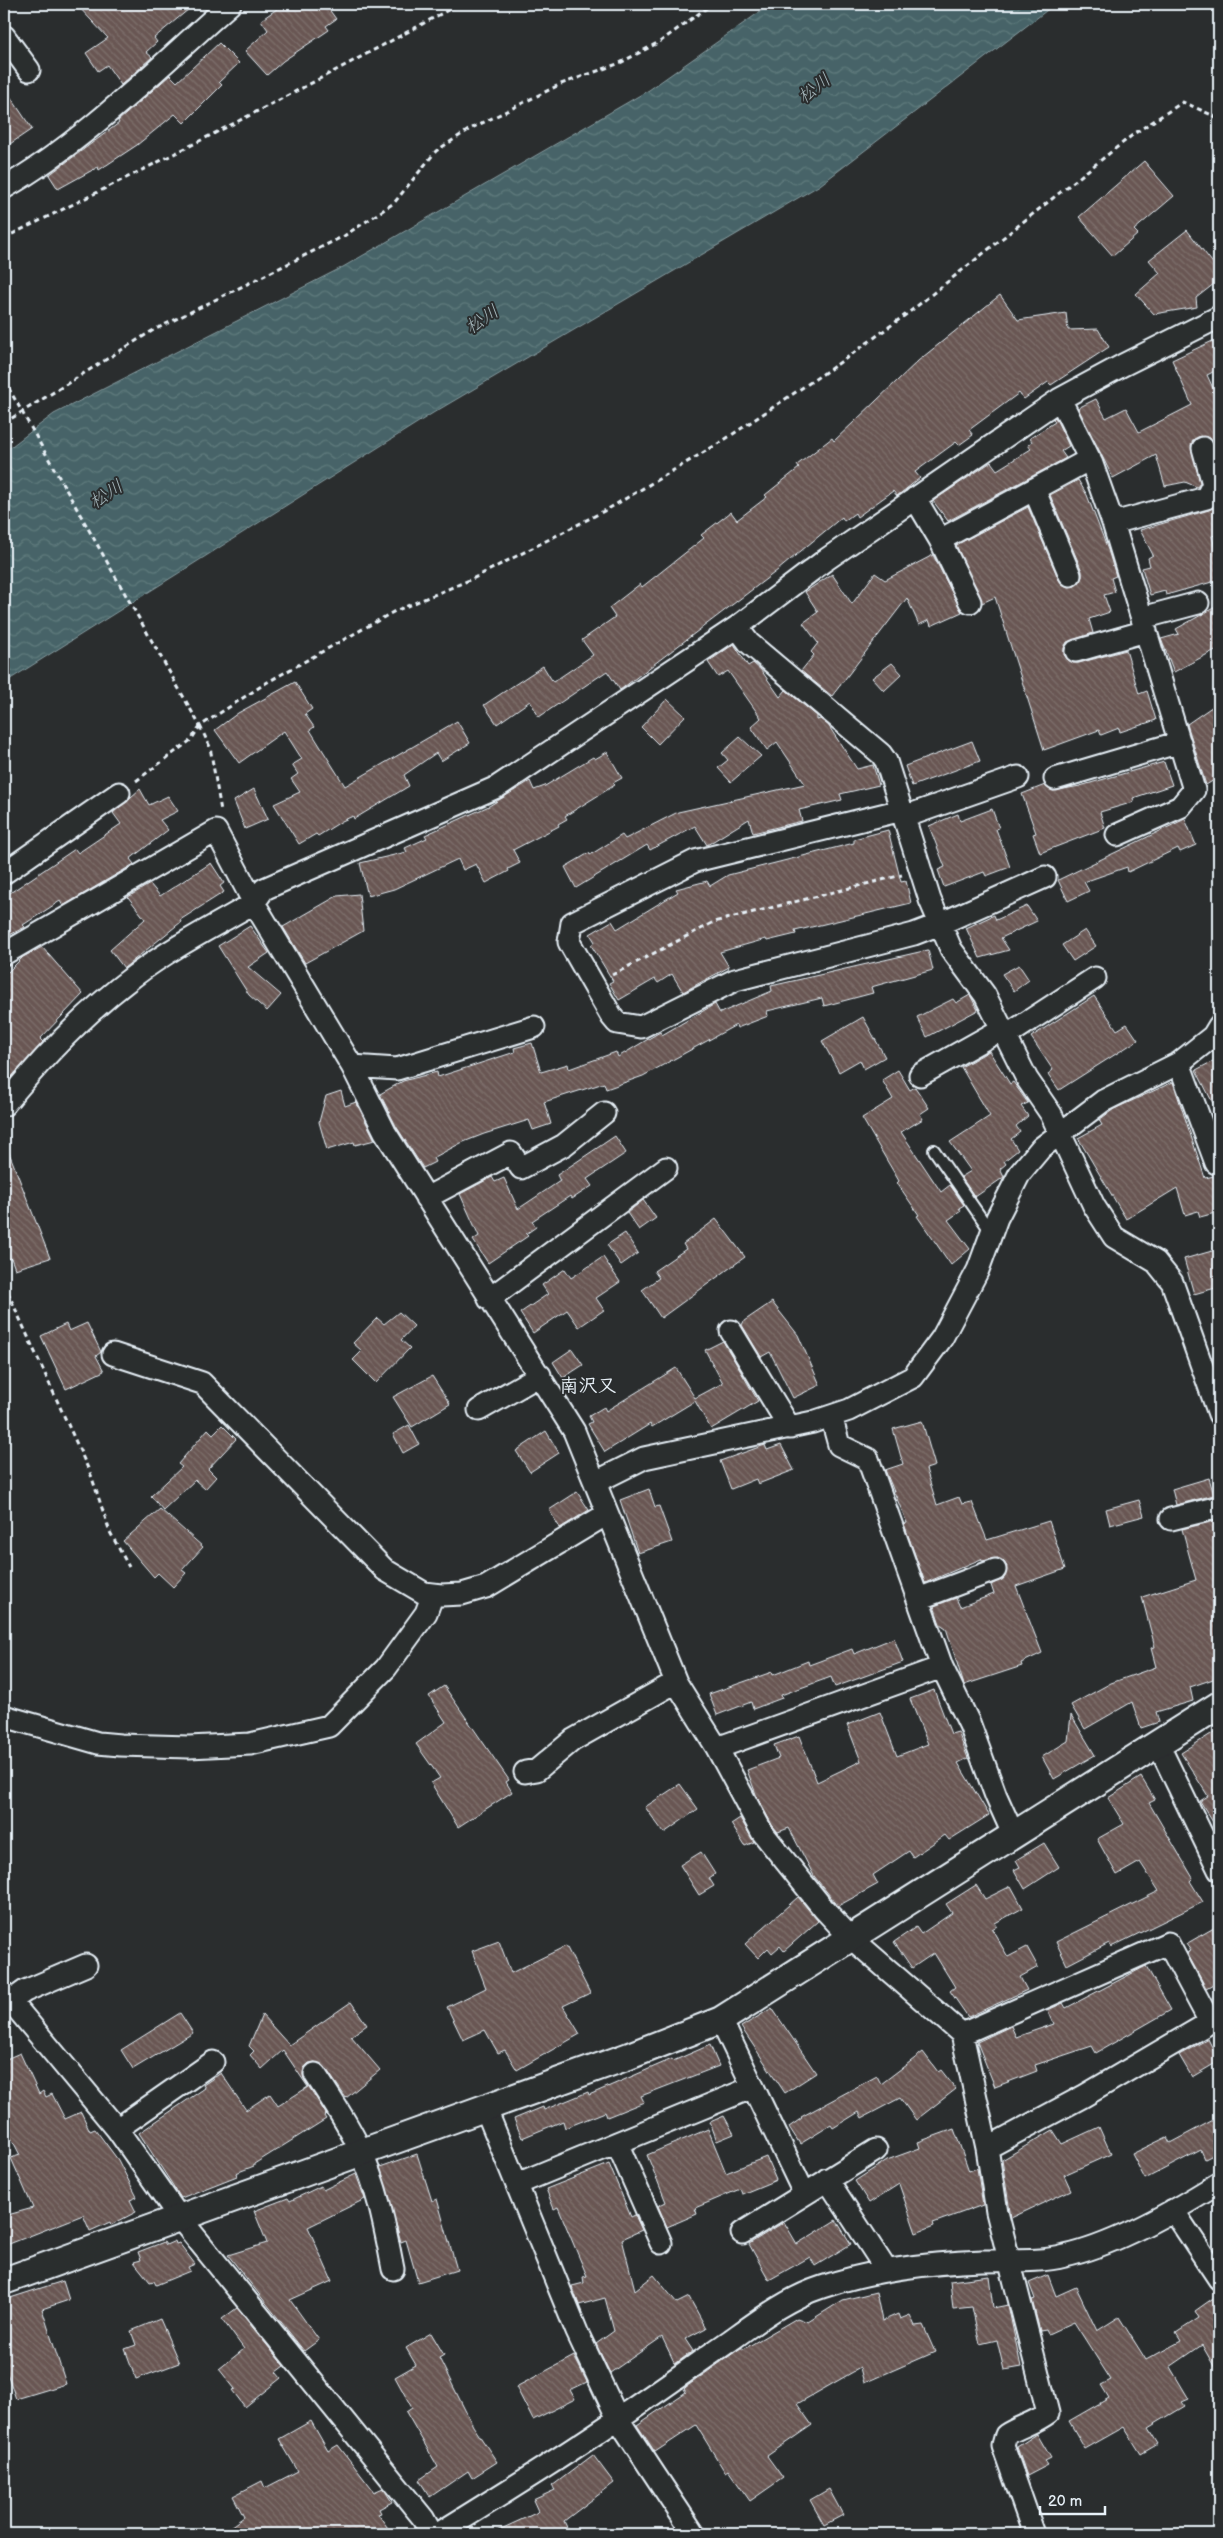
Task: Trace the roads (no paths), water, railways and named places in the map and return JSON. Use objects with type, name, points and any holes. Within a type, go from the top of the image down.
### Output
[{"type":"street","points":[[4,188],[31,172],[69,144],[230,4]]},
{"type":"street","points":[[4,36],[29,70]]},
{"type":"street","points":[[4,1105],[34,1068],[97,1006],[134,976],[254,903],[264,889],[497,787],[737,627],[824,561],[1060,399],[1219,317]]},
{"type":"street","points":[[1060,399],[1090,459],[1113,523],[1194,790],[1180,807],[1117,835]]},
{"type":"street","points":[[1113,523],[1206,498],[1213,484],[1203,448]]},
{"type":"street","points":[[940,540],[1090,459]]},
{"type":"street","points":[[1034,489],[1070,575]]},
{"type":"street","points":[[915,498],[940,540],[970,602]]},
{"type":"street","points":[[1076,651],[1198,603]]},
{"type":"street","points":[[737,627],[749,643],[881,754],[886,761],[920,870],[951,950],[985,995],[1027,1079],[1051,1114],[1094,1206],[1114,1237],[1156,1262],[1172,1282],[1219,1414]]},
{"type":"street","points":[[1055,779],[1180,742]]},
{"type":"street","points":[[1018,778],[903,813],[695,861],[572,923],[569,942],[617,1023],[641,1027],[736,980],[914,934],[1045,877]]},
{"type":"street","points":[[4,873],[119,793]]},
{"type":"street","points":[[4,954],[216,831],[254,903],[352,1066],[385,1132],[574,1431],[676,1682],[717,1748],[762,1832],[822,1908],[850,1937],[962,2034],[987,2148],[997,2212],[1048,2413],[1038,2421],[1017,2428],[1006,2435],[1003,2446],[1034,2534]]},
{"type":"street","points":[[920,1075],[1004,1033],[1095,978]]},
{"type":"street","points":[[596,1482],[644,1458],[790,1428],[832,1416],[888,1392],[914,1377],[947,1329],[978,1270],[992,1233],[1020,1173],[1041,1148],[1103,1101],[1179,1063],[1213,1036],[1219,1026]]},
{"type":"street","points":[[352,1066],[397,1069],[534,1027]]},
{"type":"street","points":[[1179,1063],[1216,1163]]},
{"type":"street","points":[[426,1198],[511,1153],[521,1168],[564,1145],[604,1113]]},
{"type":"street","points":[[489,1299],[666,1168]]},
{"type":"street","points":[[731,1331],[790,1428]]},
{"type":"street","points":[[114,1354],[202,1382],[385,1570],[402,1582],[424,1593],[462,1594],[486,1587],[607,1514]]},
{"type":"street","points":[[479,1410],[540,1375]]},
{"type":"street","points":[[832,1416],[839,1445],[868,1459],[942,1667],[970,1725],[996,1796],[1014,1836]]},
{"type":"street","points":[[1171,1519],[1219,1507]]},
{"type":"street","points":[[918,1599],[995,1570]]},
{"type":"street","points":[[4,1716],[98,1743],[120,1746],[189,1747],[250,1744],[329,1726],[386,1668],[426,1613],[433,1594]]},
{"type":"street","points":[[717,1748],[942,1667]]},
{"type":"street","points":[[525,1772],[537,1770],[573,1740],[676,1682]]},
{"type":"street","points":[[4,2280],[721,2020],[1219,1705]]},
{"type":"street","points":[[1158,1744],[1218,1864]]},
{"type":"street","points":[[962,2034],[1168,1943],[1215,2019],[1084,2096],[987,2148]]},
{"type":"street","points":[[86,1964],[25,1992],[8,1997],[116,2129],[178,2217],[423,2518],[432,2534]]},
{"type":"street","points":[[721,2020],[751,2088],[804,2193]]},
{"type":"street","points":[[116,2129],[213,2062]]},
{"type":"street","points":[[315,2074],[351,2130],[361,2152],[380,2205],[393,2268]]},
{"type":"street","points":[[517,2184],[751,2088]]},
{"type":"street","points":[[485,2107],[577,2332],[618,2419],[694,2534]]},
{"type":"street","points":[[617,2143],[661,2243]]},
{"type":"street","points":[[742,2233],[876,2150]]},
{"type":"street","points":[[827,2179],[887,2271]]},
{"type":"street","points":[[438,2534],[577,2448],[778,2307],[821,2287],[887,2271],[982,2261],[1010,2262],[1064,2257],[1088,2249],[1173,2210],[1219,2183]]},
{"type":"street","points":[[1173,2210],[1216,2268]]},
{"type":"lane","points":[[934,1150],[992,1233]]},
{"type":"water","name":"松川","points":[[771,4],[1055,4],[820,185],[433,413],[4,683],[4,452],[54,414],[343,267],[649,90]]},
{"type":"district","name":"南沢又","points":[[588,1385]]}]
